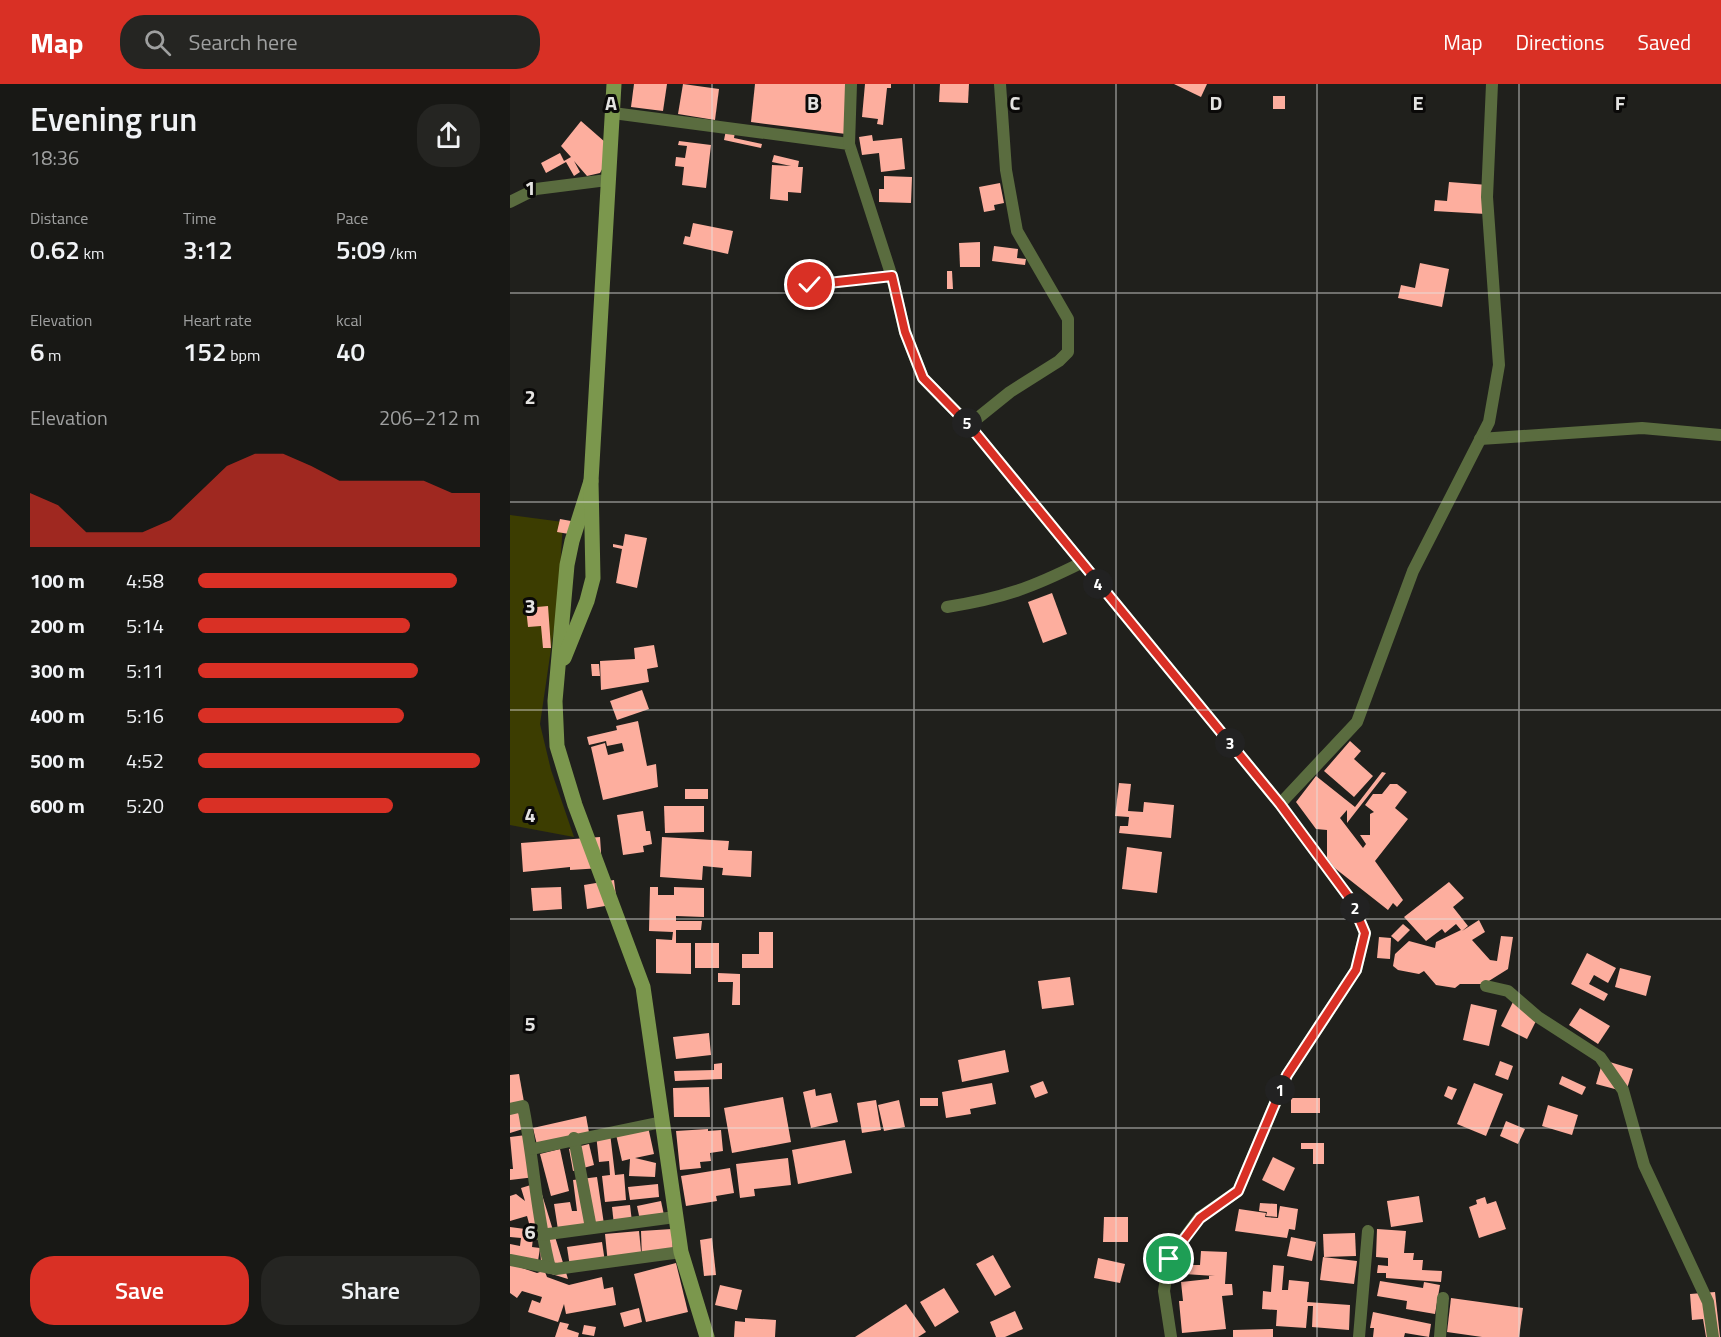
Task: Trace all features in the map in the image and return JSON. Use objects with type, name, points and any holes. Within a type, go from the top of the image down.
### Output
[{"type":"street","points":[[556,678],[587,601],[593,578],[591,481],[614,84]]},
{"type":"street","points":[[851,84],[849,144],[892,276],[905,332],[923,378],[969,425],[1280,804],[1351,900],[1365,933],[1356,970],[1287,1075],[1238,1191],[1200,1218],[1169,1259],[1164,1290],[1170,1337]]},
{"type":"street","points":[[969,425],[1010,392],[1059,361],[1068,352],[1068,319],[1017,231],[1006,170],[1000,84]]},
{"type":"street","points":[[1280,804],[1357,722],[1413,571],[1489,422],[1499,365],[1487,197],[1492,84]]},
{"type":"street","points":[[613,113],[849,144]]},
{"type":"street","points":[[510,202],[536,189],[607,180]]},
{"type":"street","points":[[1480,439],[1642,428],[1721,435]]},
{"type":"street","points":[[591,481],[567,565],[554,717],[560,763],[643,987],[681,1252],[707,1337]]},
{"type":"street","points":[[947,607],[996,599],[1081,563]]},
{"type":"street","points":[[1486,986],[1508,991],[1538,1017],[1600,1057],[1623,1090],[1644,1165],[1708,1302],[1713,1337]]},
{"type":"street","points":[[510,1109],[523,1106],[532,1149],[541,1235],[550,1268]]},
{"type":"street","points":[[532,1149],[574,1138],[662,1122]]},
{"type":"street","points":[[574,1138],[591,1228]]},
{"type":"street","points":[[541,1235],[675,1217]]},
{"type":"street","points":[[1359,1337],[1368,1231]]},
{"type":"street","points":[[510,1260],[550,1268],[681,1252]]},
{"type":"street","points":[[1440,1337],[1443,1299]]},
{"type":"lane","points":[[810,285],[892,276]]},
{"type":"shaded area","points":[[510,515],[563,522],[558,601],[540,724],[551,770],[574,837],[510,825]]},
{"type":"building","points":[[634,84],[667,84],[663,111],[631,107]]},
{"type":"building","points":[[683,84],[719,89],[715,120],[678,114]]},
{"type":"building","points":[[755,84],[850,84],[846,134],[751,122]]},
{"type":"building","points":[[865,84],[891,84],[891,88],[887,88],[883,125],[877,124],[878,119],[862,117]]},
{"type":"building","points":[[940,84],[969,84],[968,103],[939,102]]},
{"type":"building","points":[[1174,84],[1207,84],[1201,97]]},
{"type":"building","points":[[1273,96],[1285,96],[1285,109],[1273,109]]},
{"type":"building","points":[[581,121],[605,142],[605,164],[600,173],[587,176],[574,161],[580,172],[574,176],[566,162],[546,173],[541,163],[560,153],[564,161],[571,157],[561,146]]},
{"type":"building","points":[[726,130],[735,132],[734,138],[762,144],[761,148],[724,140]]},
{"type":"building","points":[[872,135],[873,141],[902,138],[905,169],[881,172],[879,153],[862,155],[859,137]]},
{"type":"building","points":[[679,141],[711,145],[706,188],[682,185],[684,167],[675,166],[676,157],[685,158],[687,146],[678,145]]},
{"type":"building","points":[[774,155],[799,161],[798,167],[803,167],[801,193],[788,192],[788,201],[770,199],[772,165],[791,166],[772,162]]},
{"type":"building","points":[[884,176],[912,177],[911,203],[879,202],[879,189],[884,189]]},
{"type":"building","points":[[1449,182],[1488,185],[1486,214],[1434,211],[1435,200],[1447,201]]},
{"type":"building","points":[[1000,183],[1004,203],[994,205],[995,210],[984,212],[979,187]]},
{"type":"building","points":[[693,223],[733,231],[728,254],[683,244],[685,236],[690,237]]},
{"type":"building","points":[[980,242],[980,267],[960,267],[959,243]]},
{"type":"building","points":[[994,246],[1018,249],[1017,258],[1026,259],[1025,265],[992,261]]},
{"type":"building","points":[[1420,263],[1449,269],[1442,307],[1398,298],[1401,285],[1415,288]]},
{"type":"building","points":[[947,271],[952,271],[953,289],[947,289]]},
{"type":"building","points":[[560,519],[571,521],[569,534],[557,532]]},
{"type":"building","points":[[625,534],[647,538],[637,588],[616,583],[622,549],[613,547],[613,544],[623,546]]},
{"type":"building","points":[[1052,593],[1067,634],[1043,643],[1028,602]]},
{"type":"building","points":[[548,606],[551,648],[543,648],[541,626],[528,627],[526,608]]},
{"type":"building","points":[[654,645],[658,667],[647,669],[649,682],[601,690],[600,661],[635,659],[634,648]]},
{"type":"building","points":[[591,664],[599,664],[600,676],[592,676]]},
{"type":"building","points":[[642,690],[649,709],[617,720],[610,701]]},
{"type":"building","points":[[638,721],[647,766],[656,764],[658,787],[603,800],[591,747],[605,743],[608,755],[624,751],[622,743],[607,746],[606,741],[589,745],[587,737],[617,730],[616,726]]},
{"type":"building","points":[[1350,741],[1361,751],[1354,759],[1373,776],[1354,797],[1324,771]]},
{"type":"building","points":[[1382,772],[1386,773],[1347,823],[1347,810],[1340,818],[1363,848],[1366,844],[1360,835],[1370,835],[1370,814],[1374,812],[1365,805],[1373,794],[1382,794],[1390,784],[1397,784],[1407,792],[1395,808],[1408,819],[1375,861],[1403,900],[1397,907],[1393,903],[1388,910],[1327,862],[1327,830],[1316,829],[1296,802],[1316,776],[1355,807]]},
{"type":"building","points":[[1119,783],[1131,784],[1128,811],[1143,812],[1144,802],[1174,805],[1171,838],[1119,833],[1120,826],[1128,826],[1129,817],[1115,816]]},
{"type":"building","points":[[685,789],[708,789],[708,799],[685,799]]},
{"type":"building","points":[[664,806],[704,806],[704,832],[665,833]]},
{"type":"building","points":[[643,811],[646,831],[650,831],[652,844],[643,846],[644,852],[623,855],[617,815]]},
{"type":"building","points":[[600,837],[602,868],[570,870],[570,867],[523,872],[521,843]]},
{"type":"building","points":[[662,837],[729,841],[728,850],[752,851],[751,877],[722,875],[723,868],[703,866],[702,880],[660,877]]},
{"type":"building","points":[[1127,847],[1162,852],[1157,893],[1122,889]]},
{"type":"building","points":[[614,880],[617,904],[587,909],[584,885]]},
{"type":"building","points":[[1449,882],[1464,898],[1453,907],[1468,926],[1462,931],[1479,920],[1485,932],[1472,940],[1490,960],[1497,961],[1501,936],[1513,937],[1508,969],[1484,984],[1460,984],[1455,988],[1436,985],[1424,971],[1419,974],[1398,970],[1393,966],[1395,954],[1409,941],[1435,948],[1436,942],[1461,930],[1456,924],[1445,933],[1442,929],[1426,941],[1404,917]]},
{"type":"building","points":[[561,887],[562,909],[533,911],[531,888]]},
{"type":"building","points":[[650,887],[658,887],[658,895],[674,895],[674,887],[704,888],[704,917],[676,916],[676,921],[702,921],[701,930],[676,930],[676,943],[691,943],[691,974],[656,973],[656,939],[672,940],[673,932],[649,931]]},
{"type":"building","points":[[1403,924],[1410,930],[1398,942],[1391,936]]},
{"type":"building","points":[[759,932],[773,932],[773,968],[742,968],[742,954],[759,954]]},
{"type":"building","points":[[1379,937],[1391,938],[1390,959],[1377,958]]},
{"type":"building","points":[[695,943],[719,943],[719,968],[695,968]]},
{"type":"building","points":[[1587,953],[1616,968],[1608,983],[1594,975],[1589,984],[1608,994],[1604,1001],[1571,984]]},
{"type":"building","points":[[1620,968],[1651,976],[1646,996],[1615,987]]},
{"type":"building","points":[[718,973],[740,974],[740,1005],[732,1005],[733,982],[718,982]]},
{"type":"building","points":[[1070,977],[1074,1005],[1042,1009],[1038,981]]},
{"type":"building","points":[[1514,1000],[1540,1013],[1527,1039],[1501,1026]]},
{"type":"building","points":[[1471,1004],[1497,1010],[1489,1046],[1463,1040]]},
{"type":"building","points":[[1580,1008],[1610,1026],[1598,1044],[1569,1025]]},
{"type":"building","points":[[709,1033],[711,1055],[676,1059],[673,1037]]},
{"type":"building","points":[[1005,1050],[1009,1072],[962,1082],[958,1060]]},
{"type":"building","points":[[1603,1060],[1633,1069],[1626,1092],[1596,1084]]},
{"type":"building","points":[[1500,1061],[1513,1066],[1508,1080],[1495,1075]]},
{"type":"building","points":[[722,1063],[722,1079],[675,1081],[674,1071],[714,1070],[714,1064]]},
{"type":"building","points":[[519,1074],[524,1102],[510,1104],[510,1075]]},
{"type":"building","points":[[1562,1076],[1586,1087],[1582,1095],[1559,1084]]},
{"type":"building","points":[[1043,1081],[1048,1093],[1035,1098],[1030,1086]]},
{"type":"building","points":[[992,1083],[996,1104],[970,1109],[971,1114],[946,1118],[942,1092]]},
{"type":"building","points":[[1474,1083],[1503,1094],[1486,1136],[1457,1124]]},
{"type":"building","points":[[1448,1086],[1457,1089],[1452,1100],[1444,1096]]},
{"type":"building","points":[[709,1087],[710,1117],[674,1117],[673,1088]]},
{"type":"building","points":[[815,1089],[816,1096],[831,1093],[838,1122],[811,1128],[803,1092]]},
{"type":"building","points":[[783,1097],[791,1142],[732,1153],[724,1108]]},
{"type":"building","points":[[920,1098],[938,1098],[938,1106],[920,1106]]},
{"type":"building","points":[[1291,1098],[1320,1098],[1320,1113],[1291,1113]]},
{"type":"building","points":[[876,1100],[881,1130],[862,1133],[857,1103]]},
{"type":"building","points":[[899,1100],[905,1127],[884,1131],[878,1105]]},
{"type":"building","points":[[1548,1105],[1578,1115],[1572,1135],[1542,1126]]},
{"type":"building","points":[[518,1111],[523,1129],[510,1133],[510,1113]]},
{"type":"building","points":[[586,1116],[590,1138],[538,1149],[533,1128]]},
{"type":"building","points":[[1506,1121],[1525,1129],[1518,1144],[1500,1136]]},
{"type":"building","points":[[647,1122],[654,1154],[635,1158],[656,1163],[655,1177],[629,1176],[630,1159],[622,1161],[615,1130]]},
{"type":"building","points":[[708,1129],[708,1131],[721,1130],[723,1151],[710,1153],[711,1161],[700,1162],[701,1168],[680,1170],[676,1131]]},
{"type":"building","points":[[610,1133],[615,1175],[624,1174],[626,1200],[605,1202],[602,1176],[610,1175],[609,1161],[599,1162],[596,1134]]},
{"type":"building","points":[[526,1135],[535,1177],[510,1180],[510,1169],[513,1169],[510,1137]]},
{"type":"building","points":[[845,1140],[852,1173],[798,1184],[792,1150]]},
{"type":"building","points":[[1301,1143],[1324,1143],[1324,1164],[1313,1164],[1313,1149],[1301,1149]]},
{"type":"building","points":[[589,1144],[594,1165],[573,1171],[569,1149]]},
{"type":"building","points":[[560,1149],[569,1191],[551,1196],[540,1154]]},
{"type":"building","points":[[1273,1157],[1295,1168],[1284,1191],[1262,1180]]},
{"type":"building","points":[[788,1158],[791,1185],[754,1189],[755,1196],[740,1198],[736,1164]]},
{"type":"building","points":[[730,1168],[734,1193],[716,1196],[717,1201],[686,1206],[681,1176]]},
{"type":"building","points":[[597,1177],[605,1231],[559,1236],[554,1204],[570,1202],[572,1211],[577,1211],[573,1180]]},
{"type":"building","points":[[534,1184],[540,1188],[568,1279],[545,1272],[547,1277],[569,1285],[602,1277],[604,1289],[613,1287],[616,1305],[566,1314],[564,1304],[558,1322],[528,1312],[532,1300],[540,1303],[542,1297],[522,1291],[517,1298],[510,1293],[510,1264],[537,1273],[549,1269],[541,1262],[540,1248],[551,1244],[533,1238],[535,1231],[530,1227],[527,1216],[510,1221],[510,1196],[516,1194],[525,1201],[521,1188]]},
{"type":"building","points":[[658,1184],[659,1197],[630,1200],[628,1187]]},
{"type":"building","points":[[1419,1196],[1423,1222],[1391,1227],[1387,1201]]},
{"type":"building","points":[[1485,1197],[1487,1204],[1496,1201],[1506,1229],[1479,1238],[1469,1207],[1477,1204],[1476,1200]]},
{"type":"building","points":[[661,1201],[665,1220],[641,1225],[637,1206]]},
{"type":"building","points":[[1260,1203],[1277,1204],[1277,1217],[1266,1216],[1267,1212],[1259,1211]]},
{"type":"building","points":[[630,1205],[632,1222],[614,1225],[612,1207]]},
{"type":"building","points":[[1280,1206],[1298,1209],[1295,1230],[1289,1229],[1287,1238],[1235,1231],[1239,1209],[1266,1213],[1265,1217],[1278,1218]]},
{"type":"building","points":[[1104,1217],[1128,1217],[1128,1242],[1103,1242]]},
{"type":"building","points":[[510,1227],[525,1229],[524,1237],[533,1238],[532,1247],[540,1248],[538,1261],[510,1257],[510,1244],[520,1246],[521,1238],[510,1237]]},
{"type":"building","points":[[672,1229],[673,1257],[642,1259],[641,1231]]},
{"type":"building","points":[[1377,1229],[1406,1231],[1404,1253],[1414,1253],[1413,1260],[1423,1260],[1422,1270],[1442,1271],[1441,1282],[1386,1278],[1386,1273],[1377,1273],[1378,1265],[1388,1266],[1388,1258],[1376,1257]]},
{"type":"building","points":[[639,1231],[642,1261],[608,1264],[605,1234]]},
{"type":"building","points":[[1355,1233],[1356,1256],[1324,1257],[1323,1234]]},
{"type":"building","points":[[1291,1237],[1316,1242],[1312,1261],[1287,1256]]},
{"type":"building","points":[[712,1238],[716,1275],[704,1276],[700,1240]]},
{"type":"building","points":[[602,1242],[605,1262],[570,1267],[567,1247]]},
{"type":"building","points":[[1201,1251],[1227,1252],[1225,1284],[1232,1284],[1233,1295],[1222,1296],[1226,1329],[1182,1333],[1179,1301],[1183,1301],[1181,1282],[1209,1279],[1209,1276],[1215,1276],[1184,1274],[1185,1265],[1200,1265]]},
{"type":"building","points":[[993,1255],[1011,1287],[995,1296],[976,1264]]},
{"type":"building","points":[[1323,1257],[1357,1261],[1354,1284],[1320,1280]]},
{"type":"building","points":[[1098,1258],[1125,1264],[1120,1283],[1094,1278]]},
{"type":"building","points":[[676,1263],[688,1312],[646,1322],[634,1274]]},
{"type":"building","points":[[1273,1265],[1284,1266],[1282,1290],[1288,1290],[1289,1280],[1309,1282],[1307,1302],[1350,1305],[1349,1330],[1312,1327],[1313,1306],[1308,1306],[1306,1328],[1276,1326],[1277,1310],[1262,1309],[1263,1291],[1271,1292]]},
{"type":"building","points":[[1380,1281],[1423,1288],[1424,1282],[1440,1285],[1435,1314],[1406,1309],[1407,1301],[1377,1296]]},
{"type":"building","points":[[720,1285],[742,1290],[737,1310],[715,1305]]},
{"type":"building","points":[[944,1288],[959,1312],[935,1327],[920,1302]]},
{"type":"building","points":[[1715,1292],[1720,1337],[1706,1337],[1703,1319],[1692,1320],[1690,1294]]},
{"type":"building","points":[[1451,1298],[1523,1308],[1519,1337],[1482,1337],[1447,1332]]},
{"type":"building","points":[[906,1304],[926,1332],[918,1337],[855,1337]]},
{"type":"building","points":[[639,1308],[642,1322],[624,1327],[620,1313]]},
{"type":"building","points":[[1015,1311],[1023,1329],[1005,1337],[996,1337],[990,1322]]},
{"type":"building","points":[[1373,1312],[1431,1324],[1429,1337],[1405,1333],[1404,1337],[1373,1337],[1374,1328],[1370,1328]]},
{"type":"building","points":[[745,1318],[776,1320],[775,1337],[734,1337],[735,1321],[745,1322]]},
{"type":"building","points":[[560,1322],[569,1324],[567,1329],[579,1333],[578,1337],[555,1337]]},
{"type":"building","points":[[584,1325],[596,1327],[594,1336],[582,1334]]},
{"type":"building","points":[[1273,1329],[1273,1337],[1233,1337],[1233,1330]]},
{"type":"route","points":[[810,285],[892,276],[905,332],[923,378],[969,425],[1280,804],[1351,900],[1365,933],[1356,970],[1287,1075],[1238,1191],[1200,1218],[1169,1259]]}]
